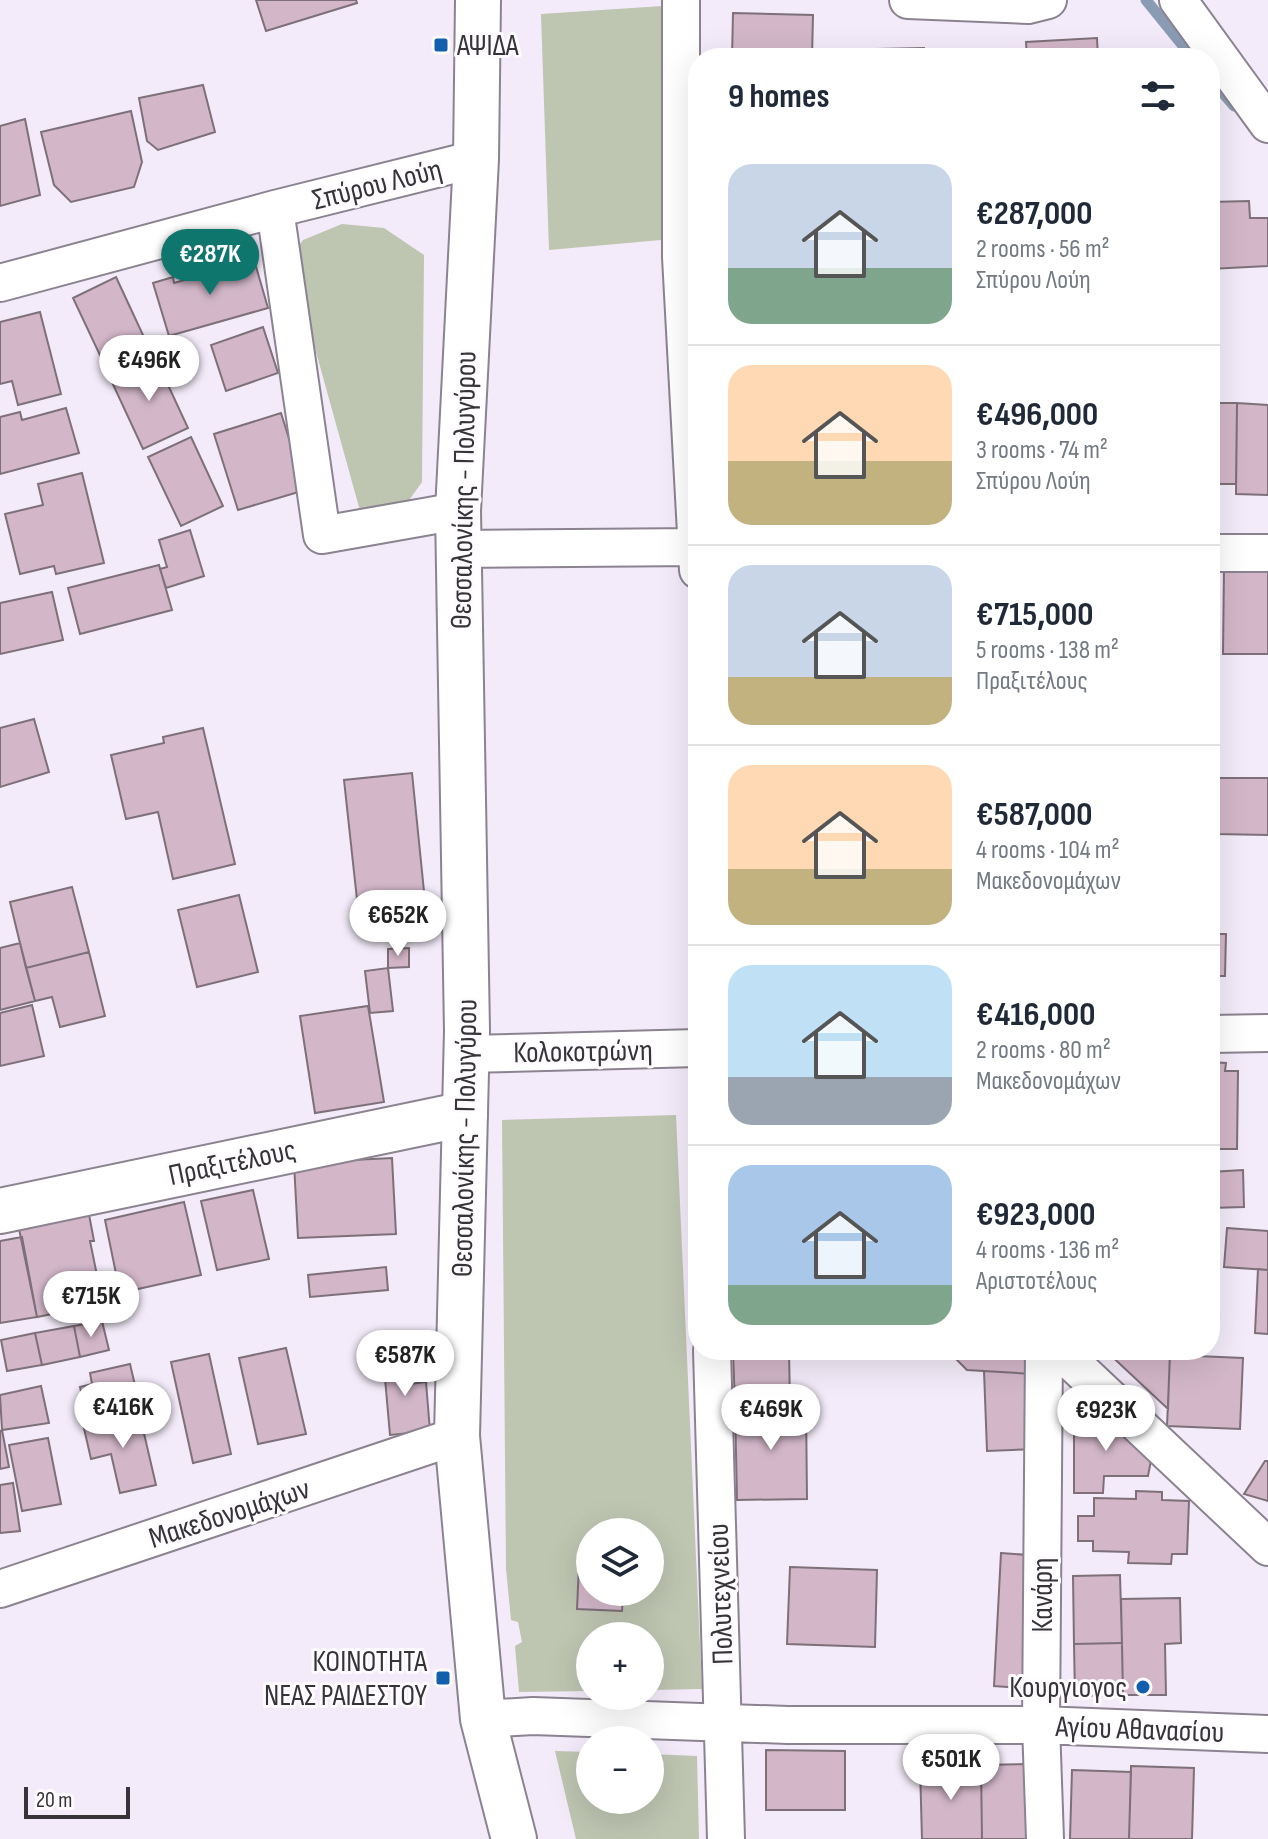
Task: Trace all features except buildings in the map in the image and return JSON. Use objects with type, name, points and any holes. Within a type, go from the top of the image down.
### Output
[{"type":"main road","name":"Θεσσαλονίκης - Πολυγύρου","points":[[478,0],[476,159],[457,530],[467,1054],[457,1436],[483,1719],[514,1839]]},
{"type":"main road","name":"Πραξιτέλους","points":[[0,1211],[465,1114]]},
{"type":"street","points":[[681,0],[681,257],[688,376]]},
{"type":"street","points":[[908,0],[1028,5],[1048,0]]},
{"type":"street","points":[[1178,0],[1213,48]]},
{"type":"street","points":[[1220,58],[1268,124]]},
{"type":"street","name":"Σπύρου Λούη","points":[[0,283],[476,159]]},
{"type":"street","points":[[275,209],[322,535],[457,530],[688,546]]},
{"type":"street","points":[[1220,553],[1268,553]]},
{"type":"street","points":[[1220,1034],[1268,1033]]},
{"type":"street","name":"Κολοκοτρώνη","points":[[467,1054],[688,1048]]},
{"type":"street","name":"Πολυτεχνείου","points":[[712,1360],[726,1839]]},
{"type":"street","name":"Κανάρη","points":[[1044,1360],[1041,1725],[1045,1839]]},
{"type":"street","points":[[1070,1360],[1268,1547]]},
{"type":"street","name":"Μακεδονομάχων","points":[[0,1589],[457,1436]]},
{"type":"street","name":"Αγίου Αθανασίου","points":[[483,1719],[533,1716],[724,1724],[1041,1725],[1268,1734]]},
{"type":"green space","points":[[662,6],[661,240],[549,250],[541,14]]},
{"type":"green space","points":[[342,224],[384,228],[424,255],[422,482],[402,510],[362,518],[290,258],[303,240]]},
{"type":"green space","points":[[676,1115],[702,1689],[664,1690],[664,1622],[576,1622],[576,1691],[519,1692],[515,1646],[522,1642],[518,1622],[511,1620],[506,1569],[502,1120]]},
{"type":"green space","points":[[555,1751],[576,1752],[576,1814],[664,1814],[664,1755],[697,1756],[699,1839],[576,1839]]},
{"type":"waterway","points":[[1146,0],[1185,48]]},
{"type":"waterway","points":[[1220,90],[1234,106]]},
{"type":"place","name":"ΑΨΙΔΑ","points":[[441,45]]},
{"type":"place","name":"ΚΟΙΝΟΤΗΤΑ ΝΕΑΣ ΡΑΙΔΕΣΤΟΥ","points":[[443,1678]]},
{"type":"place","name":"Κουργιογος","points":[[1143,1687]]}]
